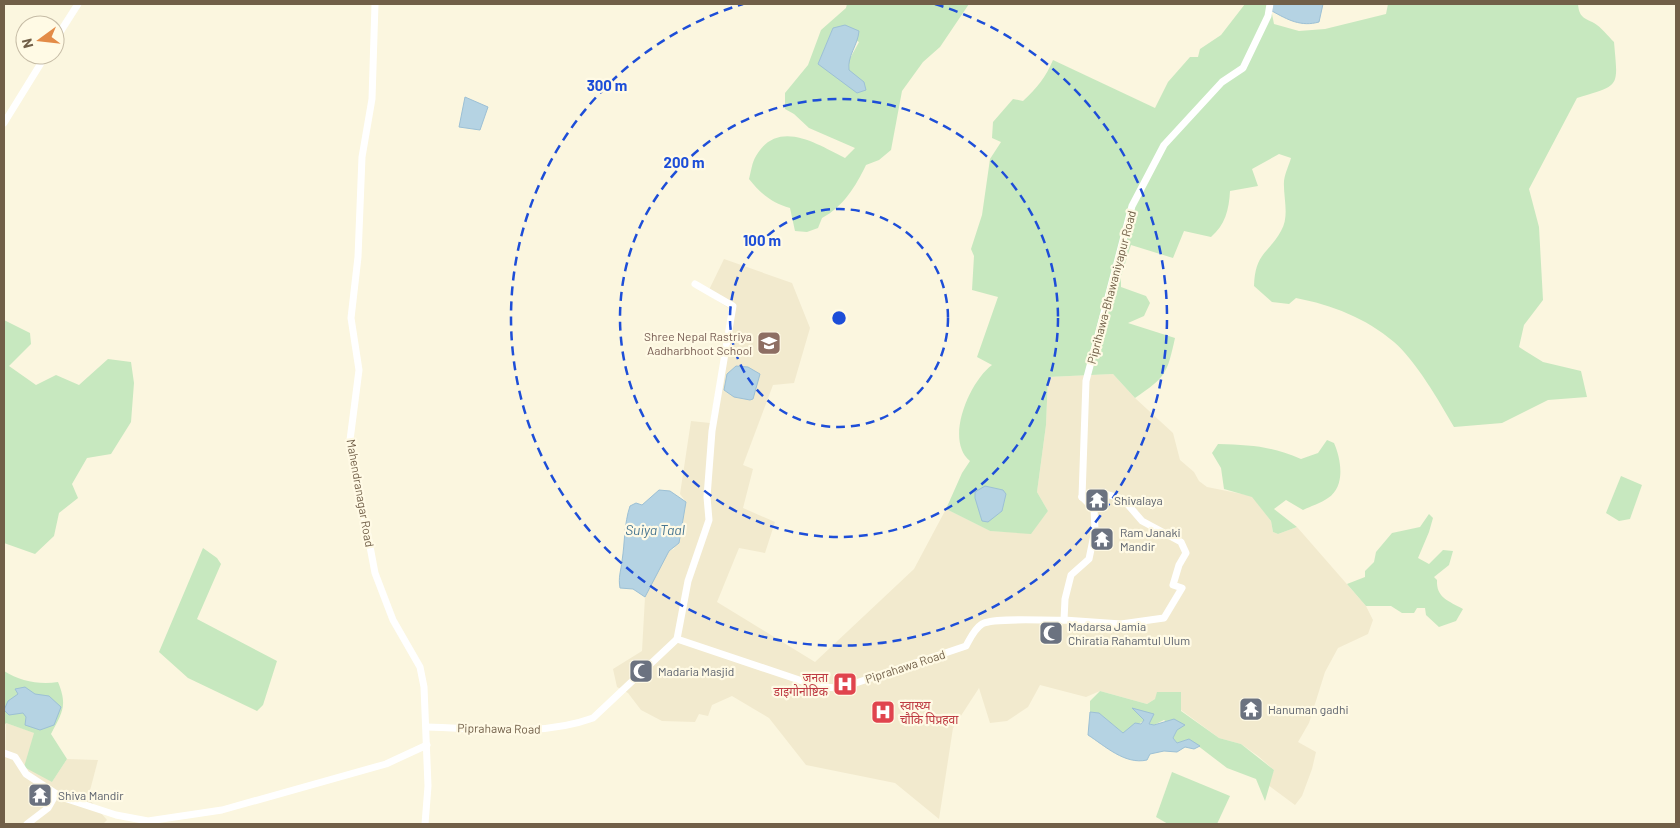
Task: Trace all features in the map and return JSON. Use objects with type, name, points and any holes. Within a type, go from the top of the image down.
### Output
[{"type":"street","points":[[65,24],[78,4]]},
{"type":"street","name":"Mahendranagar Road","points":[[375,4],[372,99],[362,157],[358,257],[351,318],[359,370],[350,440],[375,573],[393,620],[420,667],[424,687],[428,786],[425,824]]},
{"type":"street","name":"Piprihawa-Bhawaniyapur Road","points":[[1082,497],[1086,381],[1132,206],[1164,145],[1222,82],[1243,68],[1268,16],[1270,4]]},
{"type":"street","points":[[4,122],[40,65]]},
{"type":"street","points":[[677,639],[688,581],[709,520],[707,498],[712,431],[733,306],[695,284]]},
{"type":"street","points":[[1102,493],[1123,499],[1142,521],[1181,542],[1186,553],[1179,565],[1173,585],[1182,588],[1169,614],[1164,618],[1121,624],[1064,620],[1065,599],[1071,575],[1089,559],[1095,530],[1094,509],[1082,497],[1102,493]]},
{"type":"street","name":"Piprahawa Road","points":[[427,727],[543,729],[578,724],[593,718],[677,639],[820,686],[841,688],[966,646],[976,629],[983,623],[998,620],[1064,620]]},
{"type":"street","points":[[27,824],[48,808],[56,794],[116,815],[148,821],[222,810],[386,764],[427,745]]},
{"type":"street","points":[[4,753],[15,757],[26,774],[61,797]]},
{"type":"shaded area","points":[[724,259],[792,283],[810,328],[794,383],[773,385],[743,465],[753,469],[743,508],[775,522],[765,553],[739,548],[717,602],[815,662],[914,569],[946,509],[990,531],[1031,533],[1048,511],[1037,492],[1046,425],[1048,377],[1113,374],[1135,398],[1173,433],[1180,460],[1194,472],[1199,481],[1207,487],[1252,496],[1271,521],[1273,532],[1278,534],[1297,527],[1366,606],[1373,620],[1368,634],[1338,648],[1325,672],[1309,723],[1298,742],[1316,752],[1302,796],[1295,805],[1268,785],[1274,770],[1258,756],[1241,744],[1219,738],[1181,710],[1181,692],[1155,699],[1147,704],[1100,691],[1086,697],[1040,685],[1028,707],[1007,721],[990,723],[979,688],[953,728],[939,819],[895,783],[806,765],[769,718],[732,696],[712,705],[708,716],[699,714],[695,722],[662,721],[641,710],[628,693],[617,687],[613,669],[642,651],[645,597],[669,551],[674,549],[686,502],[680,494],[691,421],[710,423],[730,309],[707,294]]},
{"type":"shaded area","points":[[6,723],[35,733],[52,782],[67,759],[98,760],[88,798],[107,820],[103,824],[4,824]]},
{"type":"green space","points":[[847,4],[969,4],[940,47],[923,62],[902,91],[891,150],[879,160],[866,165],[858,181],[843,202],[822,218],[818,228],[807,232],[795,231],[790,208],[767,197],[749,179],[756,156],[765,145],[775,138],[786,136],[810,141],[845,158],[855,148],[809,128],[794,114],[785,109],[785,93],[808,65],[821,30],[846,8]],"holes":[[[833,28],[859,42],[848,62],[849,70],[818,64]]]},
{"type":"green space","points":[[1245,4],[1270,4],[1274,24],[1299,31],[1325,29],[1386,14],[1388,4],[1578,4],[1583,16],[1599,27],[1614,42],[1616,77],[1614,82],[1609,87],[1577,98],[1529,189],[1539,227],[1543,300],[1524,325],[1519,347],[1543,362],[1581,371],[1587,397],[1548,400],[1502,423],[1454,427],[1411,360],[1394,342],[1372,326],[1323,304],[1296,298],[1289,304],[1272,302],[1254,286],[1260,260],[1284,225],[1286,206],[1284,181],[1291,158],[1279,154],[1252,169],[1258,186],[1230,191],[1229,205],[1223,222],[1211,237],[1184,231],[1173,258],[1131,245],[1121,276],[1121,287],[1146,296],[1150,303],[1144,316],[1128,323],[1175,338],[1170,360],[1164,374],[1135,398],[1113,374],[1048,377],[1046,425],[1037,492],[1048,511],[1031,534],[990,531],[946,509],[962,473],[970,461],[963,452],[959,439],[963,411],[976,384],[992,365],[977,357],[998,297],[972,290],[974,256],[971,249],[982,215],[990,159],[1001,142],[992,138],[993,122],[1013,99],[1023,101],[1033,92],[1053,60],[1155,108],[1168,82],[1190,57],[1198,57],[1200,49],[1221,35]]},
{"type":"green space","points":[[4,320],[30,333],[31,344],[9,366],[36,385],[56,375],[79,385],[108,359],[131,362],[134,383],[131,422],[111,454],[87,458],[72,484],[78,498],[59,513],[54,536],[35,554],[4,543]]},
{"type":"green space","points":[[1327,440],[1334,443],[1339,457],[1340,480],[1338,487],[1328,498],[1303,510],[1286,500],[1274,509],[1297,527],[1278,534],[1273,532],[1271,521],[1252,497],[1224,489],[1221,468],[1212,453],[1218,444],[1241,445],[1270,449],[1301,459],[1318,453]]},
{"type":"green space","points":[[1621,476],[1642,485],[1630,519],[1619,521],[1606,513]]},
{"type":"green space","points":[[1429,514],[1433,518],[1418,558],[1429,564],[1443,550],[1453,551],[1449,565],[1434,577],[1437,580],[1437,586],[1441,595],[1463,609],[1456,621],[1439,627],[1426,615],[1425,608],[1417,608],[1414,613],[1402,613],[1391,606],[1366,606],[1347,584],[1365,577],[1365,571],[1374,562],[1376,552],[1392,533],[1420,527]]},
{"type":"green space","points":[[203,548],[217,558],[221,564],[197,619],[277,661],[263,705],[257,711],[188,678],[159,652]]},
{"type":"green space","points":[[4,671],[30,681],[58,682],[63,703],[51,734],[67,759],[52,782],[24,767],[34,733],[6,723],[4,726]]},
{"type":"green space","points":[[1100,691],[1147,704],[1155,699],[1157,692],[1181,692],[1181,711],[1219,738],[1241,744],[1274,770],[1265,801],[1256,779],[1227,768],[1189,739],[1177,743],[1173,738],[1177,730],[1164,720],[1154,725],[1149,724],[1153,714],[1133,709],[1145,720],[1123,733],[1099,713],[1090,712],[1090,701]]},
{"type":"green space","points":[[1172,772],[1230,796],[1217,824],[1168,824],[1156,817]]},
{"type":"water","points":[[1273,4],[1323,4],[1319,22],[1306,24],[1289,20],[1272,11]]},
{"type":"water","points":[[845,25],[859,31],[851,55],[849,70],[864,82],[866,90],[857,93],[818,64],[833,28]]},
{"type":"water","points":[[465,97],[488,107],[480,130],[459,127]]},
{"type":"water","points":[[736,366],[748,367],[760,374],[753,399],[734,397],[724,390],[727,374]]},
{"type":"water","points":[[985,486],[1003,490],[1006,494],[1002,511],[988,522],[982,521],[975,498],[975,492]]},
{"type":"water","name":"Suiya Taal","points":[[659,490],[670,491],[686,502],[679,543],[669,551],[645,597],[633,589],[620,588],[619,577],[630,506],[636,503],[642,505]]},
{"type":"water","points":[[25,687],[35,694],[49,696],[61,707],[54,725],[40,730],[25,725],[26,717],[23,713],[9,715],[4,710],[8,701],[18,694],[15,689]]},
{"type":"water","points":[[1132,708],[1154,714],[1149,724],[1154,725],[1174,719],[1185,725],[1177,730],[1173,738],[1177,743],[1189,739],[1200,746],[1194,749],[1185,747],[1177,752],[1164,751],[1150,754],[1147,760],[1139,761],[1116,754],[1088,735],[1090,712],[1099,713],[1123,733],[1135,723],[1141,724],[1144,720]]},
{"type":"place","name":"Shree Nepal Rastriya Aadharbhoot School","points":[[769,343]]},
{"type":"place","name":"Shivalaya","points":[[1097,500]]},
{"type":"place","name":"Ram Janaki Mandir","points":[[1102,539]]},
{"type":"place","name":"Madarsa Jamia Chiratia Rahamtul Ulum","points":[[1051,633]]},
{"type":"place","name":"Madaria Masjid","points":[[641,671]]},
{"type":"place","name":"जनता डाइगोनोष्टिक","points":[[845,684]]},
{"type":"place","name":"Hanuman gadhi","points":[[1251,709]]},
{"type":"place","name":"स्वास्थ्य चाैकि पिप्रहवा","points":[[883,712]]},
{"type":"place","name":"Shiva Mandir","points":[[40,795]]}]
